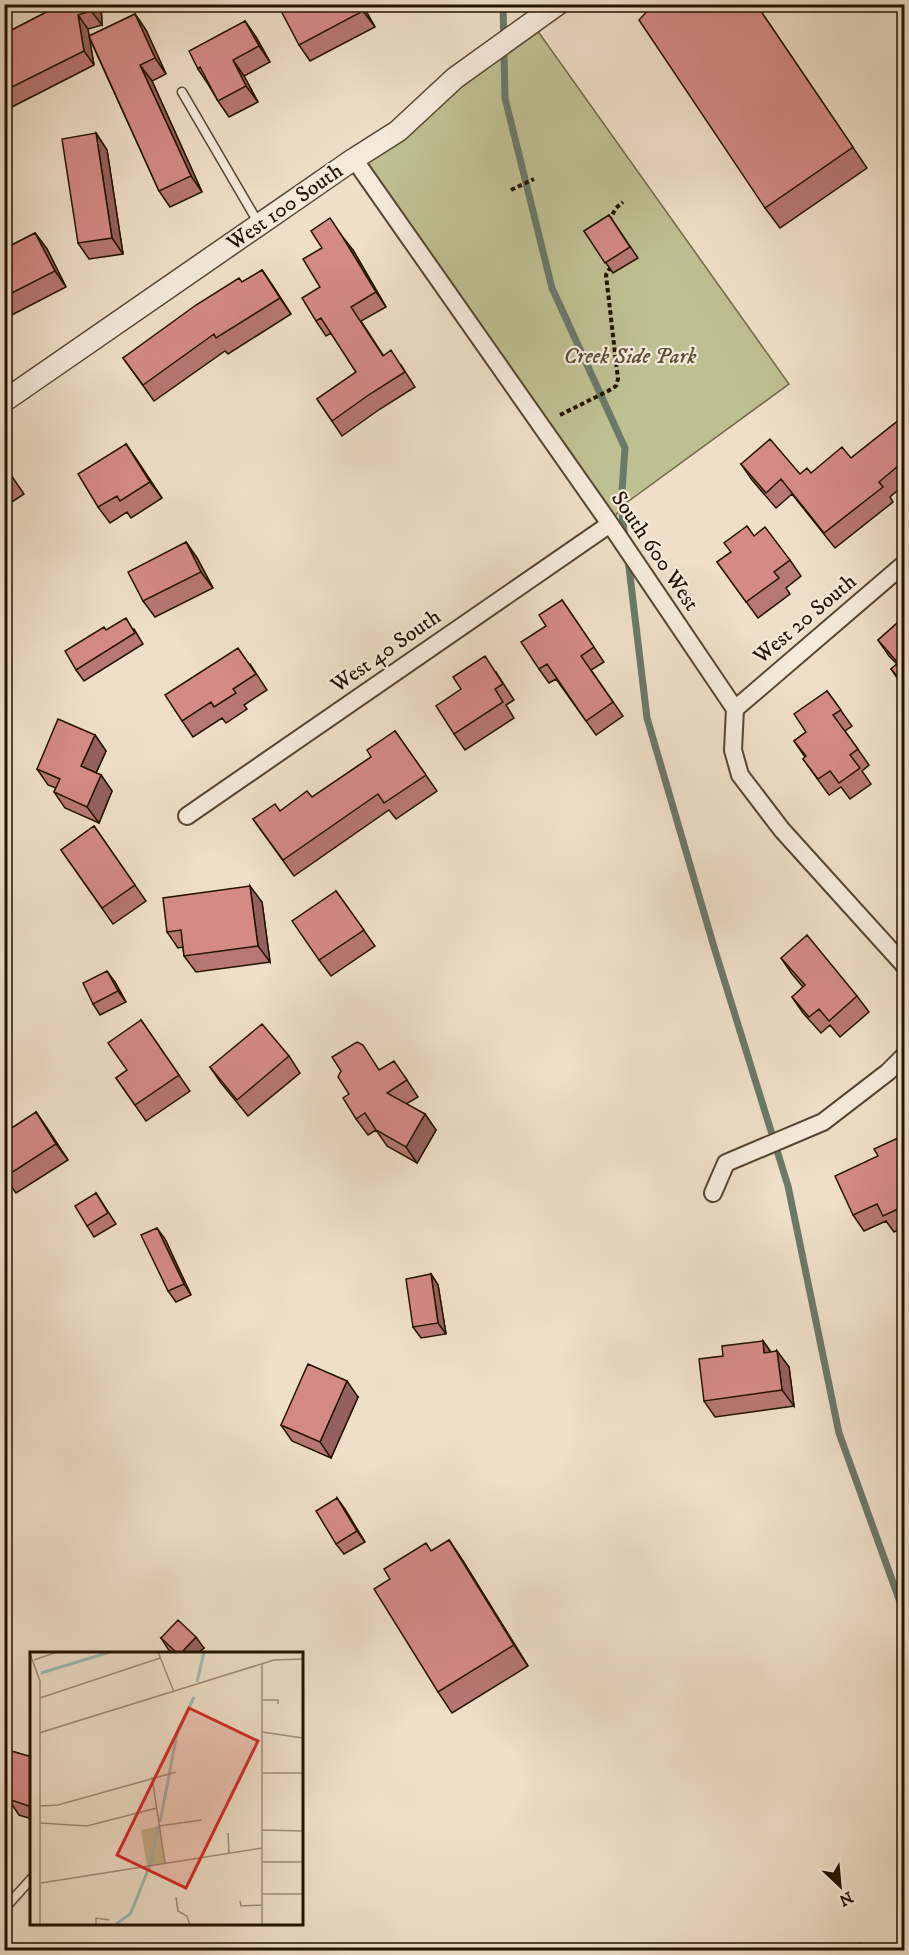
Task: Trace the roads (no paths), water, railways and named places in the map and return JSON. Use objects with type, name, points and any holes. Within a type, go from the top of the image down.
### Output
[{"type":"street","name":"West 100 South","points":[[4,401],[259,224],[398,131],[455,78],[558,4]]},
{"type":"street","name":"South 600 West","points":[[354,159],[610,524],[735,709]]},
{"type":"street","name":"West 40 South","points":[[187,816],[610,524]]},
{"type":"street","name":"West 20 South","points":[[735,709],[904,564]]},
{"type":"street","points":[[735,709],[733,750],[740,775],[782,830],[904,965]]},
{"type":"street","points":[[713,1193],[726,1163],[823,1122],[888,1072],[904,1056]]},
{"type":"lane","points":[[182,92],[259,224]]},
{"type":"lane","points":[[4,1909],[30,1880]]},
{"type":"waterway","points":[[503,4],[505,98],[552,288],[625,448],[621,506],[625,539]]},
{"type":"waterway","points":[[628,559],[647,718],[714,947],[788,1186],[839,1433],[904,1613],[904,1620]]},
{"type":"park label","name":"Creek Side Park","points":[[630,356]]}]
